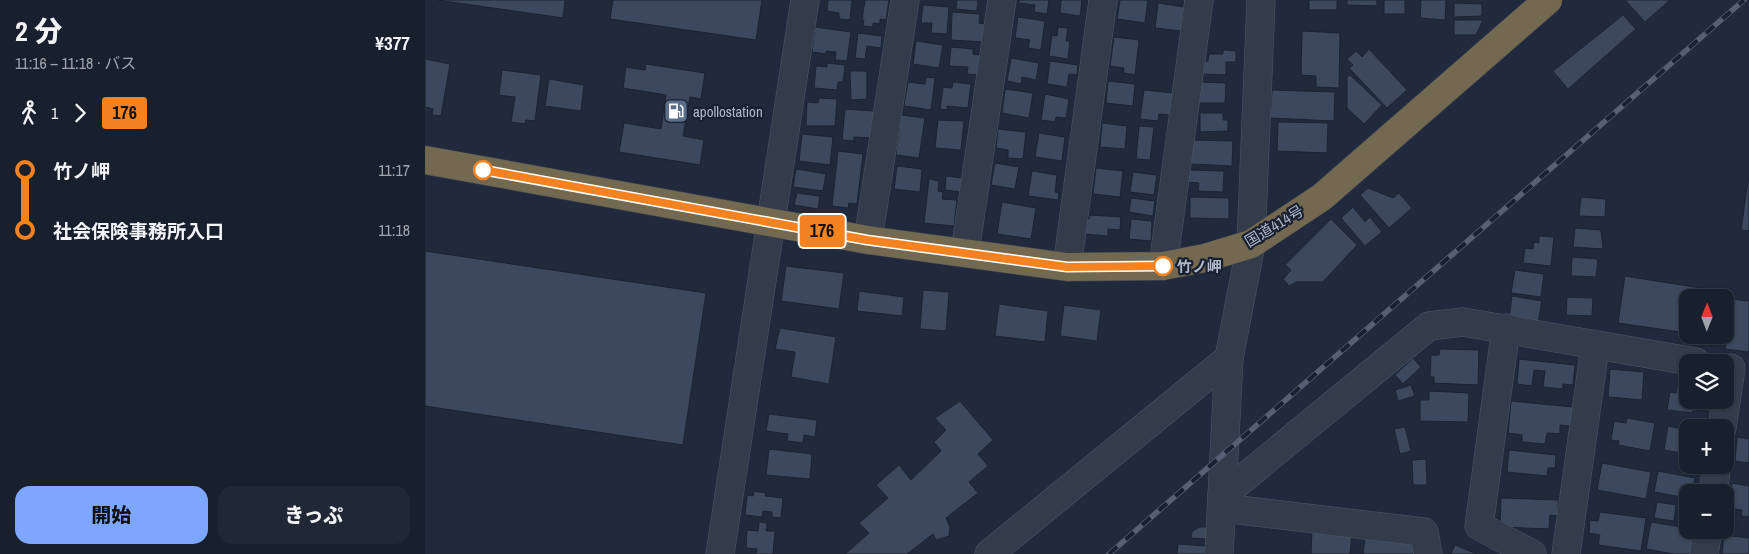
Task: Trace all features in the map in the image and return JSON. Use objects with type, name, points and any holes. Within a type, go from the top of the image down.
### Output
[{"type":"highway","name":"国道414号","points":[[425,160],[771,221],[867,240],[1067,267],[1163,266],[1205,258],[1251,244],[1322,197],[1548,0]]},
{"type":"street","points":[[720,554],[805,0]]},
{"type":"street","points":[[867,240],[905,0]]},
{"type":"street","points":[[965,252],[1001,0]]},
{"type":"street","points":[[1067,267],[1103,0]]},
{"type":"street","points":[[1163,266],[1199,0]]},
{"type":"street","points":[[1219,554],[1229,358],[1251,244],[1261,0]]},
{"type":"street","points":[[1222,502],[1429,326],[1463,322],[1679,359]]},
{"type":"street","points":[[1506,328],[1479,526],[1532,554]]},
{"type":"street","points":[[1566,554],[1595,346]]},
{"type":"street","points":[[989,554],[1229,358]]},
{"type":"street","points":[[1724,419],[1735,368]]},
{"type":"street","points":[[1222,502],[1424,532],[1428,554]]},
{"type":"street","points":[[1704,554],[1706,539]]},
{"type":"building","points":[[437,0],[565,0],[563,18]]},
{"type":"building","points":[[613,0],[762,0],[756,40],[610,19]]},
{"type":"building","points":[[828,0],[852,0],[850,20],[839,19],[839,13],[827,11]]},
{"type":"building","points":[[865,0],[889,0],[886,20],[880,19],[880,24],[873,23],[873,27],[863,26]]},
{"type":"building","points":[[957,0],[978,0],[977,11],[956,9]]},
{"type":"building","points":[[1019,0],[1049,0],[1047,14],[1034,12],[1035,5],[1019,3]]},
{"type":"building","points":[[1061,0],[1082,0],[1080,16],[1060,13]]},
{"type":"building","points":[[1120,0],[1148,0],[1145,23],[1117,19]]},
{"type":"building","points":[[1309,0],[1337,0],[1337,10],[1309,10]]},
{"type":"building","points":[[1347,0],[1377,0],[1377,6],[1347,5]]},
{"type":"building","points":[[1384,0],[1405,0],[1405,14],[1384,14]]},
{"type":"building","points":[[1421,0],[1446,0],[1445,20],[1420,18]]},
{"type":"building","points":[[1625,0],[1670,0],[1645,22]]},
{"type":"building","points":[[1158,3],[1184,7],[1181,31],[1155,28]]},
{"type":"building","points":[[1454,3],[1482,4],[1482,16],[1454,17]]},
{"type":"building","points":[[923,5],[949,7],[947,34],[931,33],[932,23],[921,23]]},
{"type":"building","points":[[952,12],[980,14],[979,23],[985,24],[984,42],[951,40]]},
{"type":"building","points":[[1623,15],[1636,29],[1568,89],[1553,71]]},
{"type":"building","points":[[1018,17],[1045,21],[1041,50],[1028,48],[1030,40],[1015,38]]},
{"type":"building","points":[[1454,20],[1483,20],[1476,35],[1454,35]]},
{"type":"building","points":[[815,27],[851,32],[847,61],[835,60],[836,52],[826,51],[826,54],[812,52]]},
{"type":"building","points":[[1058,27],[1068,28],[1066,41],[1070,41],[1068,59],[1049,56],[1052,35],[1057,36]]},
{"type":"building","points":[[1302,31],[1340,33],[1339,88],[1316,87],[1316,76],[1301,75]]},
{"type":"building","points":[[858,33],[882,36],[881,48],[867,46],[865,59],[855,58]]},
{"type":"building","points":[[1114,37],[1139,40],[1135,75],[1123,73],[1124,68],[1110,66]]},
{"type":"building","points":[[916,41],[943,45],[939,68],[913,64]]},
{"type":"building","points":[[951,47],[973,49],[973,54],[980,55],[978,75],[967,74],[968,67],[949,66]]},
{"type":"building","points":[[1369,49],[1407,90],[1387,108],[1349,68],[1353,65],[1347,59],[1356,51],[1362,57]]},
{"type":"building","points":[[1223,50],[1236,51],[1236,62],[1226,62],[1226,75],[1203,74],[1203,61],[1208,61],[1209,54],[1223,54]]},
{"type":"building","points":[[1011,58],[1039,63],[1036,80],[1022,77],[1021,84],[1007,81]]},
{"type":"building","points":[[425,59],[450,64],[441,116],[432,115],[433,109],[425,107]]},
{"type":"building","points":[[1050,61],[1078,65],[1077,75],[1069,74],[1067,87],[1047,84]]},
{"type":"building","points":[[827,63],[845,65],[843,82],[838,82],[837,90],[814,88],[816,66],[827,67]]},
{"type":"building","name":"apollostation","points":[[646,64],[705,73],[701,99],[690,97],[683,136],[704,140],[700,165],[619,152],[624,123],[661,129],[666,95],[623,88],[626,67],[645,70]]},
{"type":"building","points":[[502,70],[541,75],[535,121],[526,120],[525,124],[511,122],[515,97],[499,95]]},
{"type":"building","points":[[850,71],[867,71],[867,99],[851,100]]},
{"type":"building","points":[[1350,75],[1382,105],[1364,124],[1347,108],[1347,77]]},
{"type":"building","points":[[926,77],[935,78],[931,110],[904,106],[908,82],[925,84]]},
{"type":"building","points":[[549,79],[584,85],[581,111],[545,106]]},
{"type":"building","points":[[1108,81],[1135,84],[1133,106],[1106,103]]},
{"type":"building","points":[[953,82],[971,84],[968,108],[947,106],[947,110],[940,109],[943,87],[952,88]]},
{"type":"building","points":[[1200,82],[1226,83],[1225,103],[1199,103]]},
{"type":"building","points":[[1005,89],[1033,93],[1029,118],[1002,113]]},
{"type":"building","points":[[1144,90],[1174,93],[1171,115],[1159,114],[1158,121],[1140,119]]},
{"type":"building","points":[[1272,90],[1335,92],[1334,121],[1270,118]]},
{"type":"building","points":[[1045,94],[1069,99],[1066,118],[1056,117],[1055,122],[1041,120]]},
{"type":"building","points":[[819,98],[837,99],[835,126],[806,126],[807,102],[818,103]]},
{"type":"building","points":[[845,109],[874,111],[872,138],[854,137],[854,141],[842,140]]},
{"type":"building","points":[[1200,113],[1223,113],[1223,120],[1228,120],[1228,131],[1200,132]]},
{"type":"building","points":[[901,115],[925,118],[919,158],[896,155]]},
{"type":"building","points":[[938,120],[964,121],[961,150],[935,148]]},
{"type":"building","points":[[1278,122],[1328,123],[1327,153],[1277,151]]},
{"type":"building","points":[[1102,123],[1127,126],[1125,149],[1100,147]]},
{"type":"building","points":[[1139,126],[1154,127],[1150,160],[1136,159]]},
{"type":"building","points":[[998,129],[1026,132],[1023,159],[1008,158],[1008,150],[996,148]]},
{"type":"building","points":[[1039,133],[1065,137],[1062,161],[1035,157]]},
{"type":"building","points":[[802,134],[833,137],[830,165],[799,161]]},
{"type":"building","points":[[1192,140],[1233,141],[1232,166],[1191,164]]},
{"type":"building","points":[[838,151],[863,154],[857,204],[849,203],[848,208],[832,206]]},
{"type":"building","points":[[995,163],[1019,167],[1015,189],[991,185]]},
{"type":"building","points":[[897,166],[922,169],[920,192],[894,189]]},
{"type":"building","points":[[1096,168],[1123,171],[1120,197],[1093,194]]},
{"type":"building","points":[[796,169],[826,174],[823,191],[793,187]]},
{"type":"building","points":[[1186,170],[1224,171],[1223,192],[1198,191],[1199,183],[1185,182]]},
{"type":"building","points":[[1032,171],[1057,175],[1055,192],[1059,193],[1058,200],[1028,196]]},
{"type":"building","points":[[1133,172],[1157,175],[1154,195],[1130,192]]},
{"type":"building","points":[[946,176],[963,178],[962,192],[945,190]]},
{"type":"building","points":[[929,179],[939,181],[938,191],[943,192],[942,199],[957,200],[954,226],[924,223]]},
{"type":"building","points":[[1749,180],[1749,231],[1741,230]]},
{"type":"building","points":[[1368,188],[1393,198],[1399,193],[1412,208],[1389,228],[1360,195]]},
{"type":"building","points":[[797,193],[820,196],[818,209],[794,205]]},
{"type":"building","points":[[1190,197],[1229,198],[1229,219],[1190,218]]},
{"type":"building","points":[[1581,197],[1606,199],[1605,217],[1579,216]]},
{"type":"building","points":[[1131,198],[1155,201],[1153,216],[1129,212]]},
{"type":"building","points":[[1002,202],[1036,208],[1031,239],[997,234]]},
{"type":"building","points":[[1353,207],[1365,222],[1370,217],[1382,232],[1365,246],[1341,218]]},
{"type":"building","points":[[1090,215],[1121,217],[1120,230],[1108,229],[1108,236],[1083,234],[1085,218],[1089,219]]},
{"type":"building","points":[[1131,219],[1152,221],[1151,241],[1129,239]]},
{"type":"building","points":[[1331,219],[1357,245],[1323,282],[1296,282],[1289,286],[1283,279],[1291,270],[1285,265]]},
{"type":"building","points":[[1575,228],[1601,230],[1603,249],[1573,247]]},
{"type":"building","points":[[1539,236],[1554,237],[1551,266],[1523,263],[1525,248],[1533,249],[1534,242],[1539,243]]},
{"type":"building","points":[[425,251],[706,293],[683,445],[425,406]]},
{"type":"building","points":[[1572,257],[1598,259],[1596,277],[1571,276]]},
{"type":"building","points":[[786,266],[844,273],[839,309],[781,301]]},
{"type":"building","points":[[1515,270],[1544,274],[1541,297],[1511,293]]},
{"type":"building","points":[[1625,276],[1707,289],[1679,289],[1679,332],[1618,323]]},
{"type":"building","points":[[923,290],[949,292],[946,331],[920,329]]},
{"type":"building","points":[[859,291],[904,297],[902,316],[857,311]]},
{"type":"building","points":[[1512,296],[1542,301],[1538,324],[1509,319]]},
{"type":"building","points":[[1567,297],[1593,298],[1592,316],[1566,315]]},
{"type":"building","points":[[1734,299],[1749,301],[1749,352],[1725,349],[1726,344],[1734,344]]},
{"type":"building","points":[[999,304],[1048,311],[1045,342],[995,336]]},
{"type":"building","points":[[1064,305],[1101,310],[1097,341],[1060,336]]},
{"type":"building","points":[[780,328],[836,337],[829,384],[791,377],[795,352],[775,349]]},
{"type":"building","points":[[1440,349],[1479,350],[1478,385],[1434,383],[1434,377],[1430,377],[1431,355],[1439,355]]},
{"type":"building","points":[[1413,358],[1421,367],[1403,384],[1395,375]]},
{"type":"building","points":[[1519,359],[1575,365],[1573,385],[1563,384],[1563,389],[1543,387],[1545,371],[1534,370],[1532,386],[1517,384]]},
{"type":"building","points":[[1610,369],[1644,372],[1642,400],[1608,397]]},
{"type":"building","points":[[1679,381],[1679,409],[1693,409],[1693,413],[1667,410],[1670,392],[1676,393]]},
{"type":"building","points":[[1411,385],[1415,396],[1398,401],[1395,390]]},
{"type":"building","points":[[1429,391],[1469,393],[1468,422],[1420,421],[1420,400],[1429,400]]},
{"type":"building","points":[[960,401],[993,440],[978,454],[988,466],[969,482],[978,493],[946,518],[950,527],[949,536],[936,540],[933,534],[907,554],[845,554],[869,533],[859,523],[888,498],[876,485],[899,465],[911,480],[941,451],[934,442],[946,430],[935,418]]},
{"type":"building","points":[[1511,401],[1573,407],[1571,426],[1560,425],[1560,434],[1547,433],[1545,444],[1522,442],[1522,435],[1508,433]]},
{"type":"building","points":[[1693,409],[1715,409],[1715,412]]},
{"type":"building","points":[[769,414],[817,420],[815,437],[804,435],[803,443],[787,441],[788,434],[766,431]]},
{"type":"building","points":[[1627,418],[1655,423],[1650,451],[1618,445],[1619,441],[1611,440],[1614,421],[1626,423]]},
{"type":"building","points":[[1668,426],[1679,428],[1679,453],[1664,450]]},
{"type":"building","points":[[1405,427],[1411,451],[1400,454],[1394,429]]},
{"type":"building","points":[[1737,437],[1749,439],[1749,463],[1735,461]]},
{"type":"building","points":[[769,449],[812,454],[810,479],[766,475]]},
{"type":"building","points":[[1509,450],[1556,455],[1555,468],[1548,468],[1547,476],[1507,472]]},
{"type":"building","points":[[1426,459],[1427,485],[1413,485],[1412,460]]},
{"type":"building","points":[[1602,463],[1651,472],[1646,499],[1597,490]]},
{"type":"building","points":[[1658,471],[1695,478],[1694,484],[1679,484],[1679,497],[1654,492]]},
{"type":"building","points":[[1732,483],[1749,486],[1749,517],[1741,516],[1742,510],[1734,509],[1734,484]]},
{"type":"building","points":[[754,491],[766,493],[765,496],[783,498],[781,518],[772,517],[772,512],[763,511],[762,517],[745,515],[747,495],[753,496]]},
{"type":"building","points":[[1501,498],[1558,500],[1558,516],[1550,515],[1549,529],[1500,527]]},
{"type":"building","points":[[1657,502],[1676,505],[1674,521],[1654,518]]},
{"type":"building","points":[[1600,512],[1646,518],[1641,551],[1598,545],[1600,535],[1589,533],[1590,520],[1598,521]]},
{"type":"building","points":[[759,522],[767,523],[766,531],[775,531],[773,554],[756,554],[757,549],[746,548],[747,530],[758,531]]},
{"type":"building","points":[[1651,522],[1679,527],[1679,539],[1697,539],[1695,554],[1673,554],[1646,549]]},
{"type":"building","points":[[1199,527],[1207,527],[1207,539],[1191,538],[1192,532]]},
{"type":"building","points":[[1312,530],[1352,532],[1350,554],[1311,554]]},
{"type":"building","points":[[1734,536],[1749,538],[1749,554],[1722,554],[1724,539],[1734,539]]},
{"type":"building","points":[[1365,538],[1416,541],[1415,554],[1363,554]]},
{"type":"building","points":[[1178,544],[1206,546],[1205,554],[1177,554]]},
{"type":"building","points":[[1455,545],[1477,554],[1451,554]]},
{"type":"railway","points":[[1109,554],[1744,0]]},
{"type":"bus line","name":"176","points":[[483,170],[867,240],[1067,267],[1163,266]]},
{"type":"place","name":"apollostation","points":[[676,111]]},
{"type":"place","name":"竹ノ岬","points":[[1163,266]]}]
